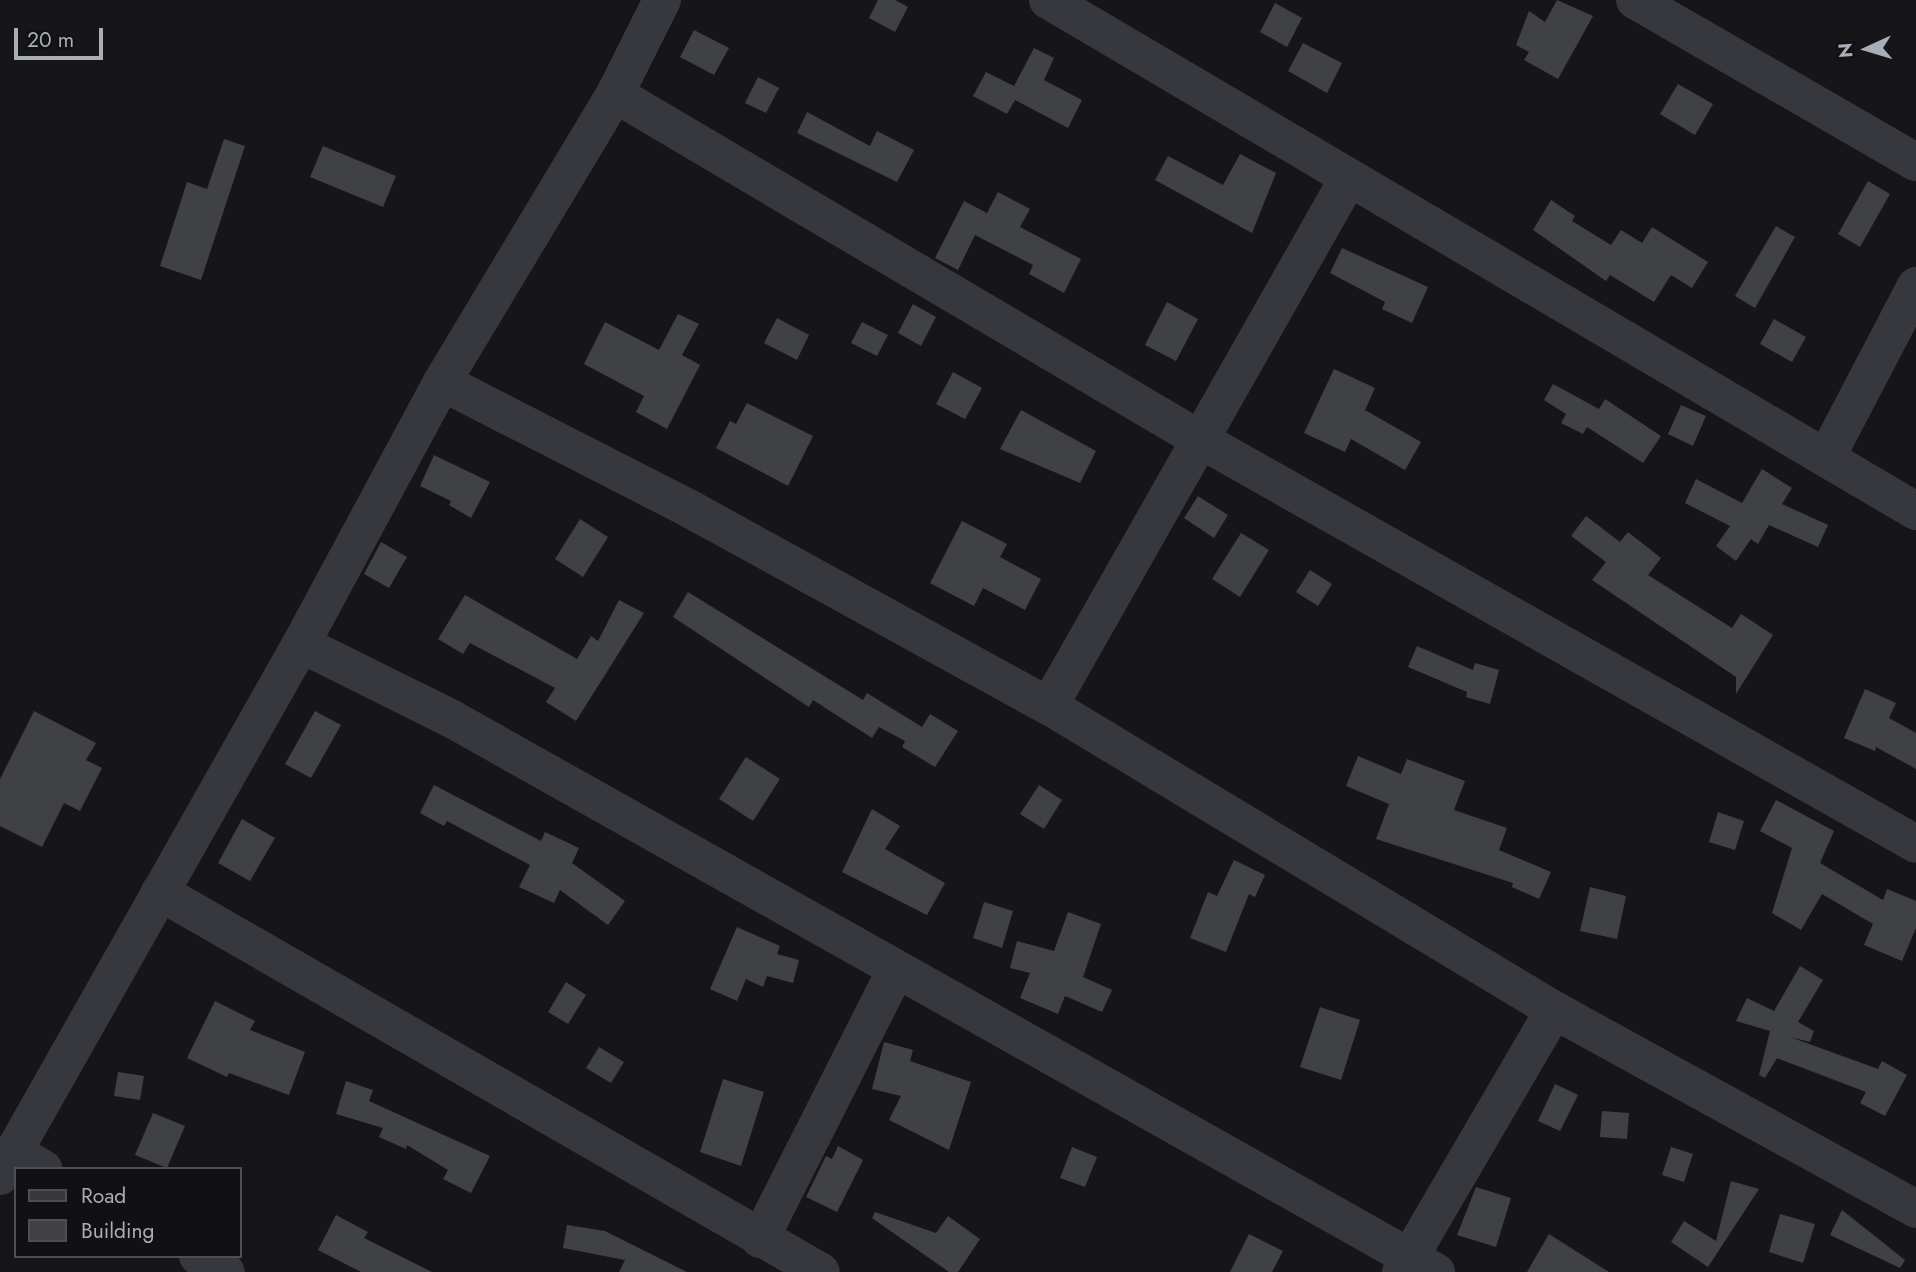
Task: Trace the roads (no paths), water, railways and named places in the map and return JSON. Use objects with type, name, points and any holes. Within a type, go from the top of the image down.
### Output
[{"type":"street","points":[[19,1166],[160,892],[301,644],[442,382],[615,94],[662,0]]},
{"type":"street","points":[[1048,0],[1916,511]]},
{"type":"street","points":[[1635,0],[1916,162]]},
{"type":"street","points":[[615,94],[1199,439],[1916,844]]},
{"type":"street","points":[[1049,706],[1348,179]]},
{"type":"street","points":[[1826,458],[1916,286]]},
{"type":"street","points":[[442,382],[690,509],[1049,706],[1554,1010],[1916,1209]]},
{"type":"street","points":[[301,644],[452,719],[1415,1267],[1554,1010]]},
{"type":"street","points":[[160,892],[821,1272]]},
{"type":"street","points":[[760,1239],[896,970]]},
{"type":"street","points":[[202,1258],[226,1272]]}]
